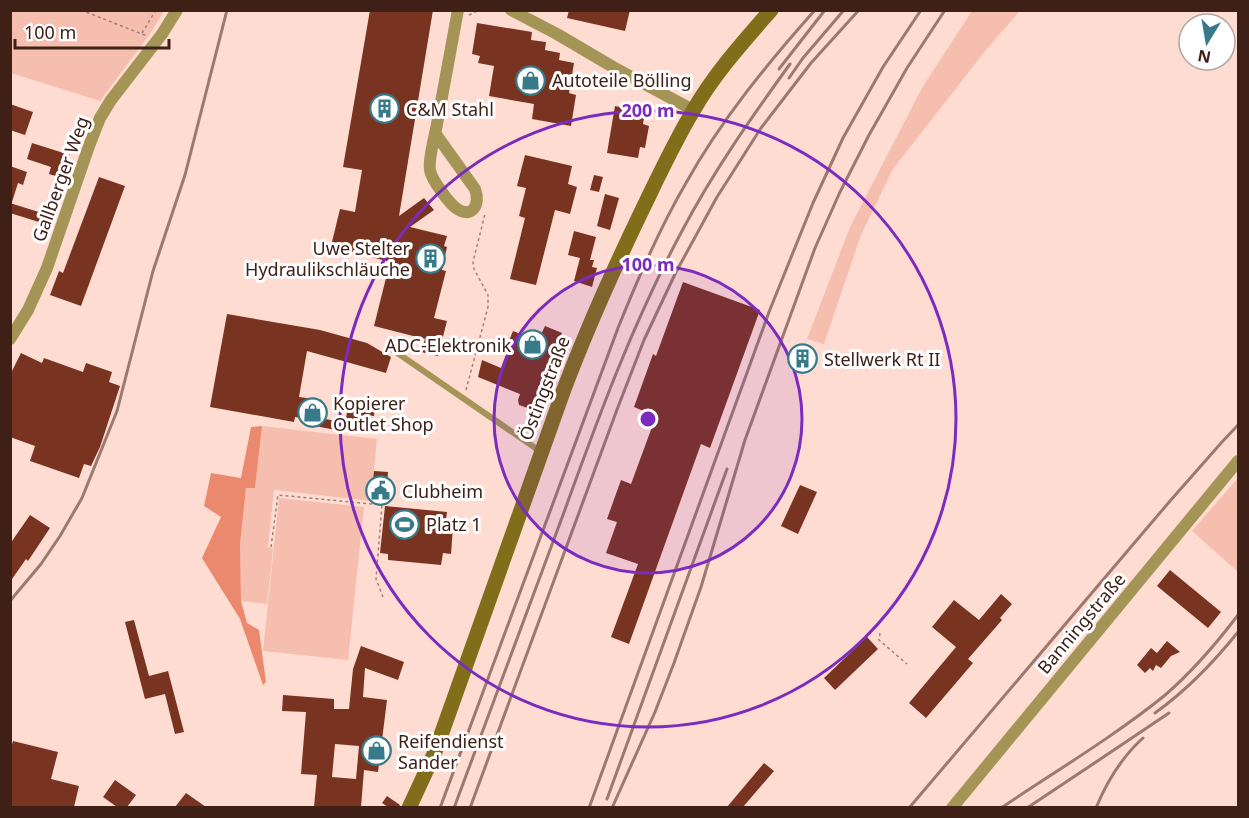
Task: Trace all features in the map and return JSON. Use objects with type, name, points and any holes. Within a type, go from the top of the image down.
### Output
[{"type":"street","name":"Gallberger Weg","points":[[10,339],[28,310],[47,268],[98,123],[111,100],[177,10]]},
{"type":"street","points":[[435,133],[475,189],[478,198],[476,206],[470,212],[458,210],[452,205],[432,177],[430,166],[435,133],[458,10]]},
{"type":"street","points":[[511,10],[693,110]]},
{"type":"street","name":"Östingstraße","points":[[409,807],[426,774],[439,741],[578,352],[605,290],[656,181],[693,110],[722,69],[771,10]]},
{"type":"street","name":"Banningstraße","points":[[952,807],[1239,461]]},
{"type":"lane","points":[[393,350],[541,453]]},
{"type":"path","points":[[81,10],[148,36],[155,43]]},
{"type":"path","points":[[141,33],[156,10]]},
{"type":"path","points":[[271,548],[278,495],[382,505]]},
{"type":"path","points":[[384,597],[376,579],[382,505],[386,500]]},
{"type":"path","points":[[880,633],[879,640],[907,664]]},
{"type":"shaded area","points":[[11,10],[164,11],[150,34],[100,101],[11,73]]},
{"type":"shaded area","points":[[972,11],[1020,11],[986,50],[893,169],[861,235],[824,344],[807,339],[850,227],[923,86]]},
{"type":"shaded area","points":[[262,426],[377,439],[371,501],[274,490],[268,547],[273,548],[267,604],[241,601],[240,544],[246,487],[255,488]]},
{"type":"shaded area","points":[[262,426],[255,488],[246,488],[240,544],[241,601],[247,623],[259,630],[266,682],[263,685],[240,619],[202,558],[221,517],[204,506],[211,473],[241,478],[251,427]]},
{"type":"shaded area","points":[[1238,478],[1238,572],[1192,531]]},
{"type":"shaded area","points":[[279,498],[364,507],[348,660],[263,651]]},
{"type":"building","points":[[370,10],[433,10],[399,216],[424,198],[434,210],[410,227],[447,236],[442,270],[446,271],[434,318],[447,321],[438,356],[421,352],[425,339],[374,326],[390,262],[331,246],[340,209],[355,212],[362,170],[343,167]]},
{"type":"building","points":[[569,10],[630,10],[625,31],[567,18]]},
{"type":"building","name":"Autoteile Bölling","points":[[477,23],[532,32],[531,40],[546,42],[545,50],[560,53],[559,60],[574,63],[569,93],[576,95],[571,126],[532,119],[534,104],[489,96],[494,66],[478,63],[480,56],[472,54]]},
{"type":"building","points":[[10,104],[33,112],[25,135],[10,130]]},
{"type":"building","points":[[615,106],[645,112],[643,124],[649,126],[645,148],[640,147],[638,158],[607,153]]},
{"type":"building","points":[[32,143],[70,155],[62,178],[49,174],[51,167],[27,159]]},
{"type":"building","points":[[525,155],[572,166],[568,184],[577,187],[570,214],[555,210],[536,285],[510,279],[525,218],[519,216],[526,188],[517,186]]},
{"type":"building","points":[[10,166],[27,172],[23,185],[18,183],[12,202],[10,202]]},
{"type":"building","points":[[594,175],[603,177],[599,192],[590,190]]},
{"type":"building","points":[[99,177],[125,186],[81,306],[50,295],[59,271],[63,273]]},
{"type":"building","points":[[605,194],[619,198],[610,230],[597,226]]},
{"type":"building","points":[[10,203],[45,214],[42,223],[10,213]]},
{"type":"building","points":[[574,231],[596,237],[590,260],[594,260],[592,267],[597,268],[592,287],[574,281],[580,258],[568,255]]},
{"type":"building","points":[[683,282],[760,310],[710,448],[701,444],[629,644],[611,637],[638,564],[606,553],[617,522],[607,519],[621,480],[631,484],[652,427],[642,423],[646,412],[634,407],[653,354],[656,356]]},
{"type":"building","points":[[227,314],[320,330],[367,343],[391,357],[386,373],[307,351],[299,397],[322,400],[319,418],[343,422],[341,431],[310,425],[311,420],[295,417],[294,422],[210,407]]},
{"type":"building","points":[[545,326],[562,333],[544,376],[548,378],[536,411],[519,405],[520,394],[478,377],[482,360],[501,368],[513,331],[538,341]]},
{"type":"building","name":"Stellwerk Rt II","points":[[800,350],[811,354],[806,368],[795,364]]},
{"type":"building","points":[[21,353],[42,363],[44,358],[83,372],[86,363],[112,372],[109,382],[120,386],[100,447],[91,466],[84,464],[79,478],[30,461],[35,446],[10,437],[10,375]]},
{"type":"building","points":[[348,404],[375,408],[374,416],[363,415],[361,429],[345,427]]},
{"type":"building","name":"Clubheim","points":[[374,471],[388,472],[387,485],[391,485],[389,503],[371,501]]},
{"type":"building","points":[[800,485],[817,492],[798,534],[781,526]]},
{"type":"building","points":[[385,506],[447,512],[445,527],[453,527],[451,554],[443,553],[441,565],[388,560],[388,554],[380,553]]},
{"type":"building","points":[[30,515],[50,528],[28,561],[26,559],[10,582],[10,544]]},
{"type":"building","points":[[1170,570],[1221,612],[1208,628],[1157,586]]},
{"type":"building","points":[[1001,594],[1012,604],[1000,618],[1002,620],[968,659],[973,663],[926,718],[909,703],[956,647],[932,627],[954,600],[979,620]]},
{"type":"building","points":[[134,620],[149,676],[168,671],[184,732],[175,734],[165,694],[145,699],[125,622]]},
{"type":"building","points":[[867,637],[878,649],[835,690],[824,678]]},
{"type":"building","points":[[1167,641],[1180,652],[1171,656],[1161,668],[1156,665],[1153,671],[1150,668],[1145,673],[1137,665],[1151,648],[1157,653]]},
{"type":"building","points":[[361,646],[404,662],[398,680],[365,668],[363,697],[387,700],[378,772],[364,770],[361,807],[314,807],[317,775],[301,774],[306,712],[282,711],[283,695],[334,699],[334,709],[349,709],[353,669]],"holes":[[[335,744],[359,746],[356,779],[332,777]]]},
{"type":"building","points":[[13,741],[58,752],[51,779],[79,786],[74,807],[10,807],[10,751]]},
{"type":"building","points":[[764,763],[774,771],[743,807],[727,807]]},
{"type":"building","points":[[115,780],[136,795],[127,807],[117,807],[103,797]]},
{"type":"building","points":[[186,793],[206,807],[175,807]]},
{"type":"building","points":[[387,796],[400,805],[399,807],[388,807],[382,803]]},
{"type":"railway","points":[[10,601],[41,564],[82,498],[117,411],[153,271],[185,175],[227,10]]},
{"type":"railway","points":[[440,808],[618,328],[649,254],[676,200],[714,137],[762,72],[815,10]]},
{"type":"railway","points":[[779,69],[825,10]]},
{"type":"railway","points":[[789,78],[844,10]]},
{"type":"railway","points":[[470,808],[618,407],[644,340],[676,272],[717,197],[761,128],[811,63],[859,10]]},
{"type":"railway","points":[[589,808],[769,312],[813,203],[843,138],[883,67],[921,10]]},
{"type":"railway","points":[[612,808],[674,663],[701,587],[745,440],[815,248],[869,135],[907,68],[945,10]]},
{"type":"railway","points":[[454,808],[632,335],[664,265],[706,188],[790,64]]},
{"type":"railway","points":[[909,808],[1170,501],[1238,425]]},
{"type":"railway","points":[[607,799],[727,469]]},
{"type":"railway","points":[[1001,808],[1105,740],[1164,696],[1203,657],[1238,615]]},
{"type":"railway","points":[[1155,713],[1200,675],[1238,632]]},
{"type":"railway","points":[[1027,808],[1169,713]]},
{"type":"railway","points":[[1096,808],[1116,770],[1143,738]]},
{"type":"place","name":"Autoteile Bölling","points":[[531,80]]},
{"type":"place","name":"C&M Stahl","points":[[385,109]]},
{"type":"place","name":"Uwe Stelter Hydraulikschläuche","points":[[431,258]]},
{"type":"place","name":"ADC-Elektronik","points":[[532,345]]},
{"type":"place","name":"Stellwerk Rt II","points":[[803,359]]},
{"type":"place","name":"Kopierer Outlet Shop","points":[[312,413]]},
{"type":"place","name":"Clubheim","points":[[381,491]]},
{"type":"place","name":"Platz 1","points":[[405,524]]},
{"type":"place","name":"Reifendienst Sander","points":[[377,751]]}]
